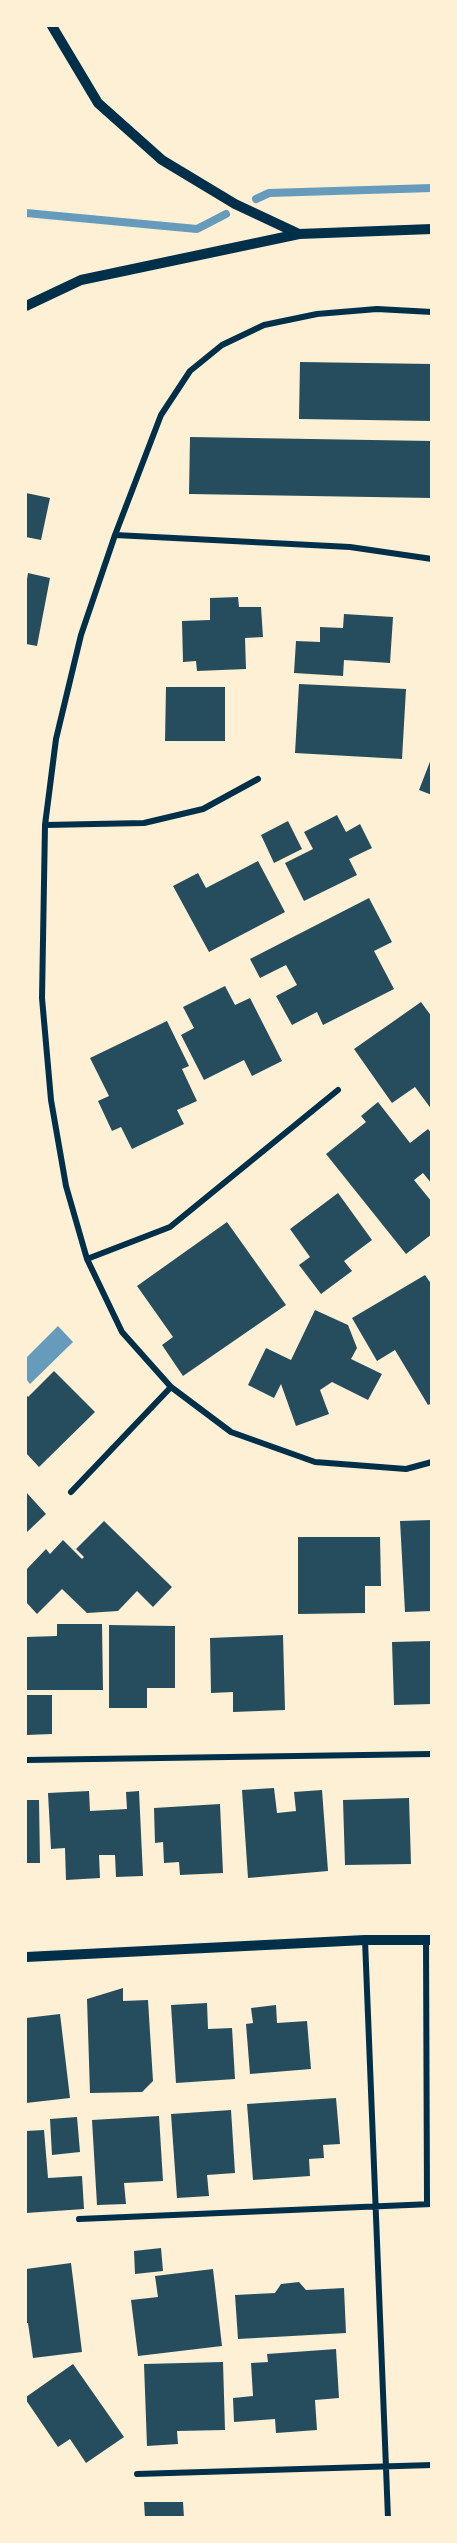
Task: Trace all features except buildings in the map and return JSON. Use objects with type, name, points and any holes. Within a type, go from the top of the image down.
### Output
[{"type":"street","points":[[52,26],[98,103],[162,159],[235,204],[299,234]]},
{"type":"street","points":[[26,306],[81,280],[299,234],[432,228]]},
{"type":"street","points":[[432,312],[377,309],[317,314],[264,325],[222,345],[190,372],[161,416],[115,535],[78,647],[56,739],[45,825],[42,998],[51,1100],[66,1185],[87,1259],[122,1332],[171,1387],[231,1432],[315,1462],[406,1469],[432,1462]]},
{"type":"street","points":[[115,535],[350,548],[432,559]]},
{"type":"street","points":[[45,825],[144,823],[203,809],[258,779]]},
{"type":"street","points":[[87,1259],[170,1227],[338,1090]]},
{"type":"street","points":[[71,1492],[171,1387]]},
{"type":"street","points":[[26,1760],[432,1754]]},
{"type":"street","points":[[26,1957],[429,1940],[429,2204],[80,2219]]},
{"type":"street","points":[[365,1941],[388,2517]]},
{"type":"street","points":[[137,2474],[432,2465]]},
{"type":"water","points":[[58,1326],[73,1342],[30,1384],[26,1379],[26,1358]]},
{"type":"waterway","points":[[256,199],[269,193],[432,188]]},
{"type":"waterway","points":[[26,213],[197,229],[226,214]]}]
